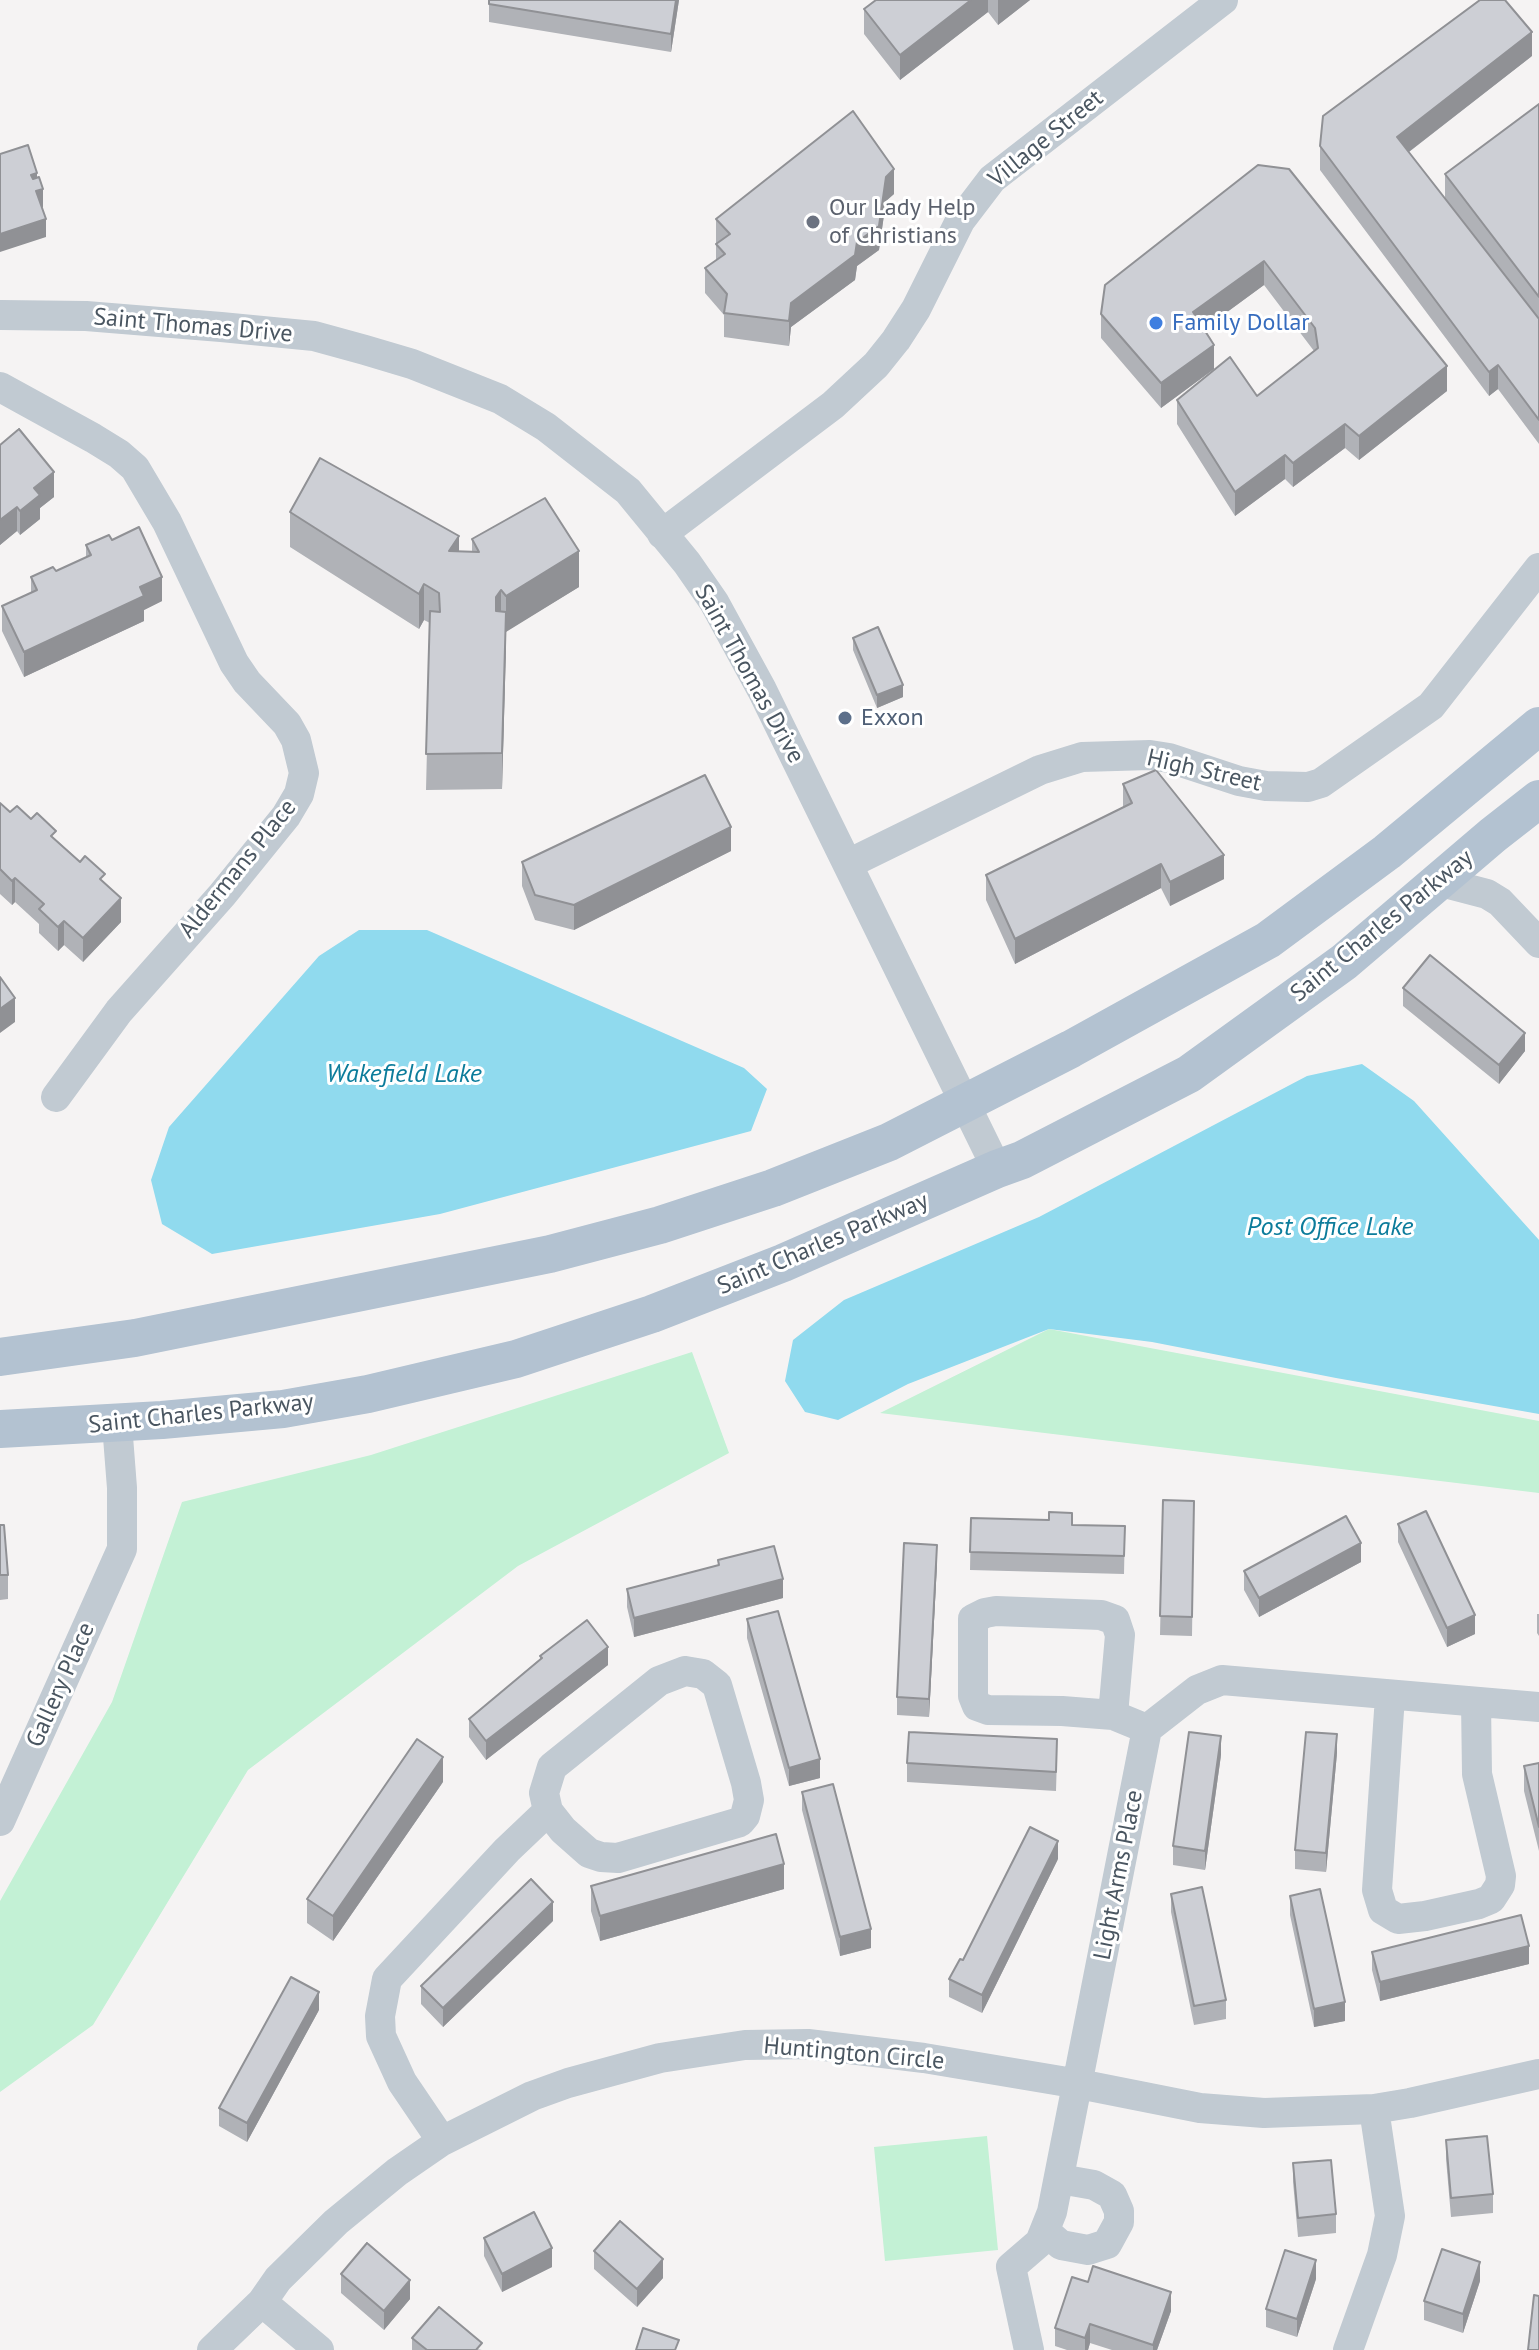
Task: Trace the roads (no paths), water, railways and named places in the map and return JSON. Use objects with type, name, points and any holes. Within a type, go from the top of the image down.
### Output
[{"type":"main road","points":[[0,1357],[135,1338],[550,1254],[660,1225],[773,1188],[889,1142],[966,1104],[1268,940],[1387,852],[1539,726]]},
{"type":"main road","name":"Saint Charles Parkway","points":[[0,1429],[117,1424],[283,1409],[395,1389],[516,1359],[652,1314],[809,1253],[1022,1160],[1189,1074],[1344,962],[1539,799]]},
{"type":"street","name":"Village Street","points":[[662,534],[833,405],[876,365],[916,309],[960,221],[992,179],[1223,0]]},
{"type":"street","name":"Saint Thomas Drive","points":[[0,315],[162,321],[314,336],[412,364],[500,399],[546,427],[628,491],[687,563],[714,602],[762,690],[997,1169]]},
{"type":"street","name":"Aldermans Place","points":[[0,387],[93,438],[135,468],[167,522],[234,663],[247,682],[287,724],[296,740],[304,773],[299,794],[286,816],[222,895],[119,1011],[56,1097]]},
{"type":"street","name":"High Street","points":[[848,864],[1040,770],[1082,757],[1150,755],[1266,786],[1308,787],[1321,783],[1431,706],[1539,568]]},
{"type":"street","points":[[1441,882],[1487,894],[1500,902],[1539,943]]},
{"type":"street","name":"Gallery Place","points":[[0,1821],[122,1549],[122,1488],[117,1424]]},
{"type":"street","points":[[1113,1715],[1120,1635],[1115,1620],[1101,1615],[996,1611],[973,1619],[973,1696],[977,1706],[988,1710],[1113,1715],[1147,1729],[1197,1690],[1212,1683],[1234,1681],[1539,1707]]},
{"type":"street","points":[[685,1671],[703,1674],[717,1685],[749,1800],[749,1809],[740,1822],[609,1859],[589,1853],[563,1830],[548,1811],[544,1793],[552,1767],[659,1681],[685,1671]]},
{"type":"street","points":[[1390,1696],[1377,1890],[1383,1910],[1398,1919],[1479,1904],[1491,1899],[1500,1885],[1501,1876],[1477,1774],[1476,1702]]},
{"type":"street","name":"Light Arms Place","points":[[1060,2179],[1147,1729]]},
{"type":"street","points":[[442,2141],[402,2082],[381,2036],[381,2006],[387,1979],[507,1850],[548,1811]]},
{"type":"street","name":"Huntington Circle","points":[[212,2350],[262,2302],[278,2279],[336,2222],[397,2172],[442,2141],[532,2096],[660,2058],[745,2045],[808,2044],[924,2058],[1229,2111],[1374,2109],[1539,2074]]},
{"type":"street","points":[[1348,2350],[1382,2255],[1390,2216],[1374,2109]]},
{"type":"street","points":[[1029,2350],[1011,2267],[1030,2253],[1046,2232],[1060,2179],[1094,2185],[1112,2195],[1119,2211],[1119,2222],[1107,2244],[1088,2250],[1061,2245],[1046,2232]]},
{"type":"street","points":[[262,2302],[319,2350]]},
{"type":"water","name":"Wakefield Lake","points":[[359,930],[427,930],[744,1068],[767,1089],[751,1131],[440,1214],[212,1254],[162,1224],[151,1180],[169,1127],[319,956]]},
{"type":"water","name":"Post Office Lake","points":[[1362,1064],[1414,1101],[1539,1240],[1539,1414],[1152,1342],[1049,1329],[908,1384],[838,1420],[805,1412],[785,1381],[793,1340],[844,1300],[1039,1217],[1307,1076]]},
{"type":"place","name":"Our Lady Help of Christians","points":[[813,222]]},
{"type":"place","name":"Family Dollar","points":[[1156,323]]},
{"type":"place","name":"Exxon","points":[[845,718]]}]
